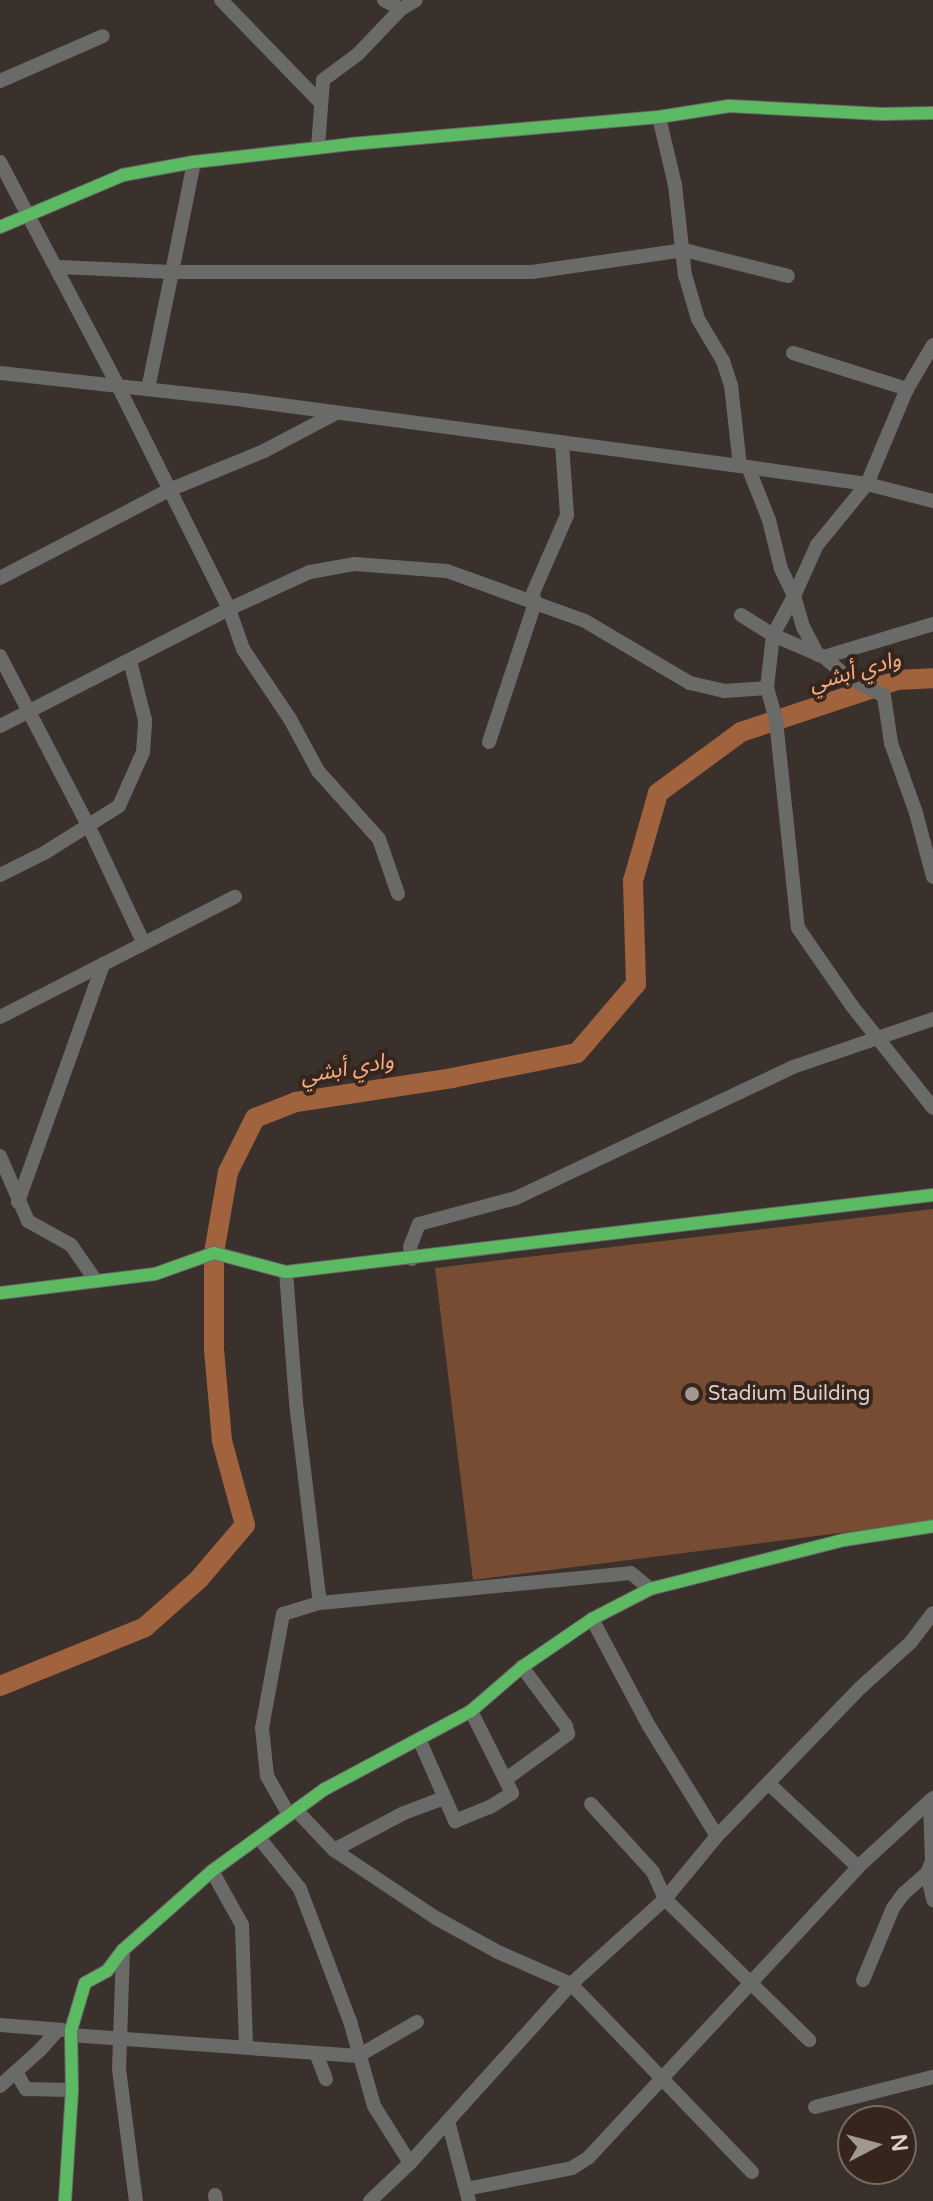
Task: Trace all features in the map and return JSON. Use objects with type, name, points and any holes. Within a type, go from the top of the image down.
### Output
[{"type":"street","points":[[221,0],[320,102]]},
{"type":"street","points":[[384,0],[401,9]]},
{"type":"street","points":[[318,147],[323,80],[358,54],[401,9],[416,0]]},
{"type":"street","points":[[0,81],[103,36]]},
{"type":"street","points":[[0,227],[27,212],[123,175],[194,162],[318,147],[659,117],[729,106],[882,114],[933,113]]},
{"type":"street","points":[[659,117],[675,185],[685,275],[698,319],[728,375],[744,466],[769,520],[781,569],[794,596],[803,627],[821,656]]},
{"type":"street","points":[[0,162],[118,386],[229,609],[243,649],[290,719],[318,771],[379,839],[398,894]]},
{"type":"street","points":[[148,389],[194,162]]},
{"type":"street","points":[[58,267],[172,272],[532,272],[684,250],[788,276]]},
{"type":"street","points":[[933,345],[907,389],[867,484],[817,545],[773,635],[767,688],[776,720],[798,928],[933,1108]]},
{"type":"street","points":[[793,353],[907,389]]},
{"type":"street","points":[[0,373],[148,389],[744,466],[867,484],[933,501]]},
{"type":"street","points":[[0,578],[169,490],[264,451],[337,413]]},
{"type":"street","points":[[489,742],[535,603],[533,593],[567,515],[562,444]]},
{"type":"street","points":[[0,726],[229,609],[310,572],[355,564],[447,571],[585,621],[690,683],[724,691],[767,688]]},
{"type":"street","points":[[741,615],[773,635],[821,656],[846,676],[884,696],[891,743],[916,813],[933,877]]},
{"type":"street","points":[[821,656],[933,624]]},
{"type":"street","points":[[0,656],[89,827],[143,942]]},
{"type":"street","points":[[0,875],[89,827],[119,806],[143,752],[145,720],[130,661]]},
{"type":"street","points":[[0,1017],[235,897]]},
{"type":"street","points":[[18,1202],[103,964]]},
{"type":"street","points":[[412,1259],[410,1247],[419,1224],[516,1198],[622,1151],[742,1090],[877,1036],[933,1019]]},
{"type":"street","points":[[0,1156],[28,1221],[71,1245],[96,1281]]},
{"type":"street","points":[[0,1293],[155,1274],[214,1253],[286,1272],[933,1195]]},
{"type":"street","points":[[286,1272],[296,1403],[320,1603]]},
{"type":"street","points":[[65,2201],[72,2090],[67,2031],[85,1983],[107,1971],[123,1950],[212,1871],[351,1774],[471,1711],[522,1667],[592,1619],[650,1589],[844,1540],[933,1526]]},
{"type":"street","points":[[650,1589],[631,1573],[320,1603],[283,1614],[266,1692],[262,1728],[267,1776],[292,1813],[334,1850],[436,1918],[498,1952],[571,1984],[666,2078],[752,2172]]},
{"type":"street","points":[[370,2201],[410,2163],[571,1984],[665,1899],[717,1836],[860,1688],[911,1642],[933,1613]]},
{"type":"street","points":[[592,1619],[656,1739],[717,1836]]},
{"type":"street","points":[[506,1779],[568,1734],[566,1726],[522,1667]]},
{"type":"street","points":[[419,1739],[453,1818],[458,1821],[509,1795],[512,1793],[506,1779],[471,1711]]},
{"type":"street","points":[[768,1783],[858,1867]]},
{"type":"street","points":[[334,1850],[404,1813],[444,1798]]},
{"type":"street","points":[[448,2121],[468,2195],[580,2163],[666,2078],[858,1867],[932,1799]]},
{"type":"street","points":[[863,1980],[893,1908],[907,1890],[927,1873],[932,1861],[932,1799]]},
{"type":"street","points":[[591,1804],[653,1872],[665,1899],[809,2040]]},
{"type":"street","points":[[260,1839],[300,1889],[341,1995],[377,2115],[410,2163]]},
{"type":"street","points":[[212,1871],[242,1925],[246,2046]]},
{"type":"street","points":[[927,1873],[933,1900]]},
{"type":"street","points":[[123,1950],[119,2069],[136,2201]]},
{"type":"street","points":[[0,2025],[67,2031],[119,2040],[246,2046],[358,2056],[417,2022]]},
{"type":"street","points":[[0,2086],[67,2031]]},
{"type":"street","points":[[316,2053],[326,2079]]},
{"type":"street","points":[[16,2072],[26,2089],[72,2090]]},
{"type":"street","points":[[815,2107],[933,2077]]},
{"type":"shaded area","name":"Stadium Building","points":[[933,1209],[933,1521],[473,1580],[435,1268]]},
{"type":"waterway","name":"وادي أبشي","points":[[0,1686],[145,1627],[199,1579],[245,1525],[222,1441],[214,1350],[214,1253],[228,1172],[255,1118],[296,1102],[452,1078],[577,1053],[636,984],[633,881],[658,793],[741,732],[897,680],[933,678]]},
{"type":"cycle path","points":[[0,227],[123,175],[194,162],[351,144],[659,117],[729,106],[882,114],[933,113]]},
{"type":"cycle path","points":[[0,1293],[155,1274],[214,1253],[286,1272],[933,1195]]},
{"type":"cycle path","points":[[65,2201],[72,2090],[71,2030],[85,1983],[107,1971],[123,1950],[212,1871],[325,1789],[471,1711],[522,1667],[592,1619],[650,1589],[844,1540],[933,1526]]},
{"type":"place","name":"Stadium Building","points":[[692,1394]]}]
